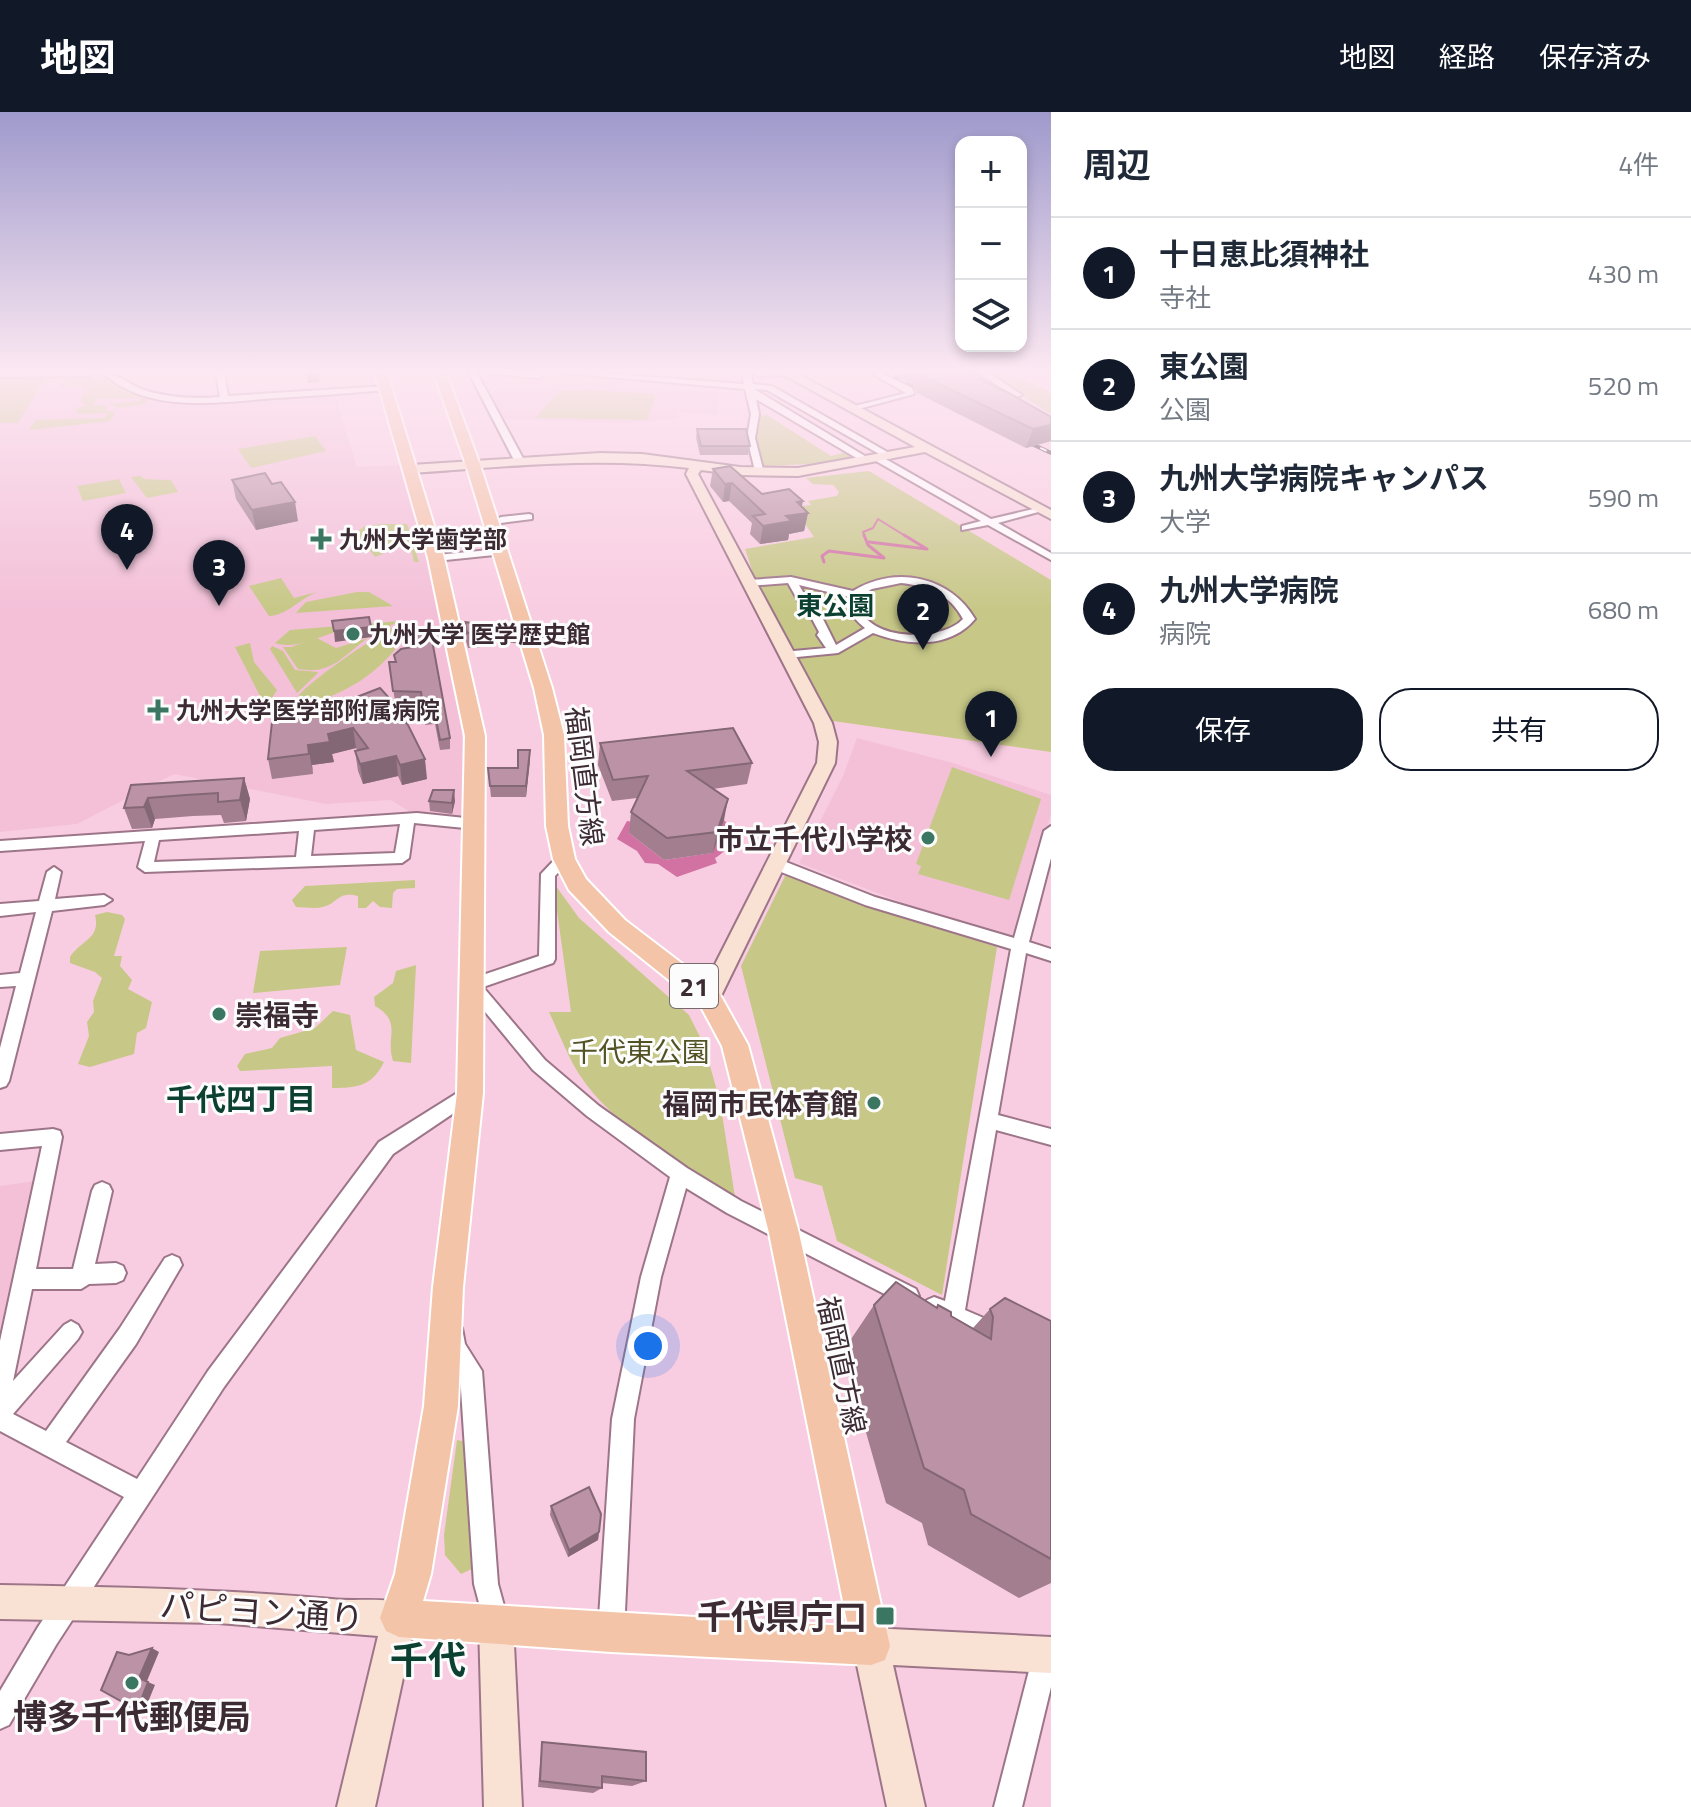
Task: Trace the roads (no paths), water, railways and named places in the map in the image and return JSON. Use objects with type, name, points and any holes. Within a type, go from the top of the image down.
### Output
[{"type":"main road","points":[[356,1807],[399,1618],[413,1574],[441,1406],[448,1287],[470,1093],[475,736],[454,630],[406,452]]},
{"type":"main road","name":"福岡直方線","points":[[468,452],[500,552],[534,640],[554,735],[557,826],[564,859],[577,884],[617,926],[709,998],[735,1045],[784,1233],[871,1646]]},
{"type":"main road","points":[[411,469],[642,458],[759,473],[798,472],[910,452]]},
{"type":"main road","points":[[935,452],[1045,512]]},
{"type":"main road","points":[[696,467],[692,474],[823,723],[828,742],[826,763],[709,998]]},
{"type":"main road","name":"パピヨン通り","points":[[0,1602],[218,1606],[358,1619],[399,1618],[611,1633],[871,1646],[1049,1647]]},
{"type":"main road","points":[[496,1624],[503,1807]]},
{"type":"main road","points":[[871,1646],[906,1807]]},
{"type":"street","points":[[515,452],[520,462]]},
{"type":"street","points":[[754,452],[759,473]]},
{"type":"street","points":[[865,452],[1051,557]]},
{"type":"street","points":[[870,452],[880,459]]},
{"type":"street","points":[[966,528],[1045,512]]},
{"type":"street","points":[[501,520],[529,517]]},
{"type":"street","points":[[436,558],[500,552]]},
{"type":"street","points":[[749,583],[791,580],[855,595],[872,584],[917,582],[952,595],[964,604],[969,619],[965,628],[949,637],[930,640],[898,637],[873,628],[854,607],[855,595]]},
{"type":"street","points":[[791,580],[809,611],[804,614],[808,622],[813,630],[823,635],[834,651]]},
{"type":"street","points":[[787,654],[834,651],[873,628]]},
{"type":"street","points":[[454,630],[534,640],[563,636]]},
{"type":"street","points":[[153,836],[145,867],[402,858],[408,819]]},
{"type":"street","points":[[0,846],[408,819],[475,824]]},
{"type":"street","points":[[303,862],[307,826]]},
{"type":"street","points":[[953,1316],[1019,946],[1051,831]]},
{"type":"street","points":[[564,859],[548,874],[547,959],[471,985],[539,1065],[593,1111],[680,1174],[784,1233],[953,1316],[1009,1339]]},
{"type":"street","points":[[776,864],[870,901],[1051,955]]},
{"type":"street","points":[[0,1081],[54,872]]},
{"type":"street","points":[[0,910],[104,900]]},
{"type":"street","points":[[0,981],[27,979]]},
{"type":"street","points":[[0,1716],[70,1601],[216,1379],[386,1148],[470,1093]]},
{"type":"street","points":[[989,1120],[1051,1137]]},
{"type":"street","points":[[0,1142],[53,1137],[26,1279],[0,1392]]},
{"type":"street","points":[[611,1633],[623,1419],[651,1277],[680,1174]]},
{"type":"street","points":[[26,1279],[81,1279],[102,1191]]},
{"type":"street","points":[[50,1445],[128,1336],[172,1265]]},
{"type":"street","points":[[83,1274],[116,1273]]},
{"type":"street","points":[[448,1287],[455,1348],[471,1371],[486,1584],[496,1624]]},
{"type":"street","points":[[0,1412],[71,1332]]},
{"type":"street","points":[[0,1419],[140,1493]]},
{"type":"street","points":[[1008,1807],[1049,1647]]},
{"type":"waterway","points":[[865,537],[863,532],[873,528],[878,519],[907,537]]},
{"type":"waterway","points":[[824,562],[822,556],[829,551],[884,558],[868,545],[864,535]]},
{"type":"waterway","points":[[869,542],[927,549],[904,535]]},
{"type":"place","name":"九州大学歯学部","points":[[321,539]]},
{"type":"place","name":"九州大学病院","points":[[127,570]]},
{"type":"place","name":"九州大学病院キャンパス","points":[[219,606]]},
{"type":"place","name":"九州大学 医学歴史館","points":[[353,634]]},
{"type":"place","name":"東公園","points":[[923,650]]},
{"type":"place","name":"九州大学医学部附属病院","points":[[158,710]]},
{"type":"place","name":"十日恵比須神社","points":[[991,757]]},
{"type":"place","name":"市立千代小学校","points":[[928,838]]},
{"type":"place","name":"崇福寺","points":[[219,1014]]},
{"type":"place","name":"福岡市民体育館","points":[[874,1103]]},
{"type":"place","name":"千代県庁口","points":[[885,1616]]},
{"type":"place","name":"博多千代郵便局","points":[[132,1683]]},
{"type":"district","name":"東公園","points":[[835,605]]},
{"type":"district","name":"千代四丁目","points":[[241,1099]]},
{"type":"district","name":"千代","points":[[428,1660]]},
{"type":"park label","name":"千代東公園","points":[[640,1051]]}]
